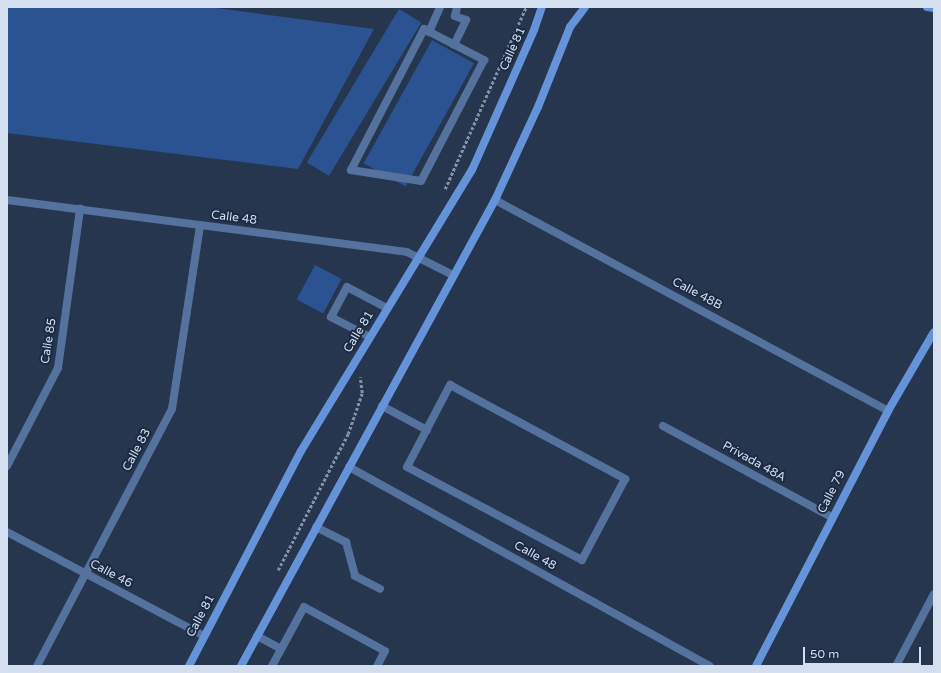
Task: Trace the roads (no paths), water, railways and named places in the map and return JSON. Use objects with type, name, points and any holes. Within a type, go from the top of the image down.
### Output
[{"type":"main road","name":"Calle 81","points":[[189,666],[301,451],[472,170],[534,30],[542,7]]},
{"type":"main road","points":[[241,666],[495,200],[538,107],[570,27],[585,7]]},
{"type":"main road","points":[[928,7],[934,8]]},
{"type":"main road","name":"Calle 79","points":[[756,666],[888,410],[934,332]]},
{"type":"street","points":[[429,32],[440,7]]},
{"type":"street","points":[[454,45],[466,20],[456,16],[457,7]]},
{"type":"street","points":[[424,29],[429,32],[484,60],[421,181],[351,170],[424,29]]},
{"type":"street","name":"Calle 48","points":[[7,200],[407,252],[453,275]]},
{"type":"street","name":"Calle 48B","points":[[495,200],[888,410]]},
{"type":"street","name":"Calle 85","points":[[7,466],[58,368],[80,209]]},
{"type":"street","name":"Calle 83","points":[[37,666],[172,409],[200,225]]},
{"type":"street","points":[[370,337],[332,317],[347,287],[387,308]]},
{"type":"street","points":[[450,386],[625,479],[582,560],[407,467],[427,430],[450,386]]},
{"type":"street","points":[[382,406],[427,430]]},
{"type":"street","name":"Privada 48A","points":[[663,426],[833,518]]},
{"type":"street","name":"Calle 48","points":[[349,467],[710,666]]},
{"type":"street","points":[[316,527],[346,542],[355,576],[380,589]]},
{"type":"street","name":"Calle 46","points":[[7,532],[204,636]]},
{"type":"street","points":[[896,666],[934,594]]},
{"type":"street","points":[[272,666],[304,607],[385,651],[377,666]]},
{"type":"street","points":[[257,636],[282,649]]}]
